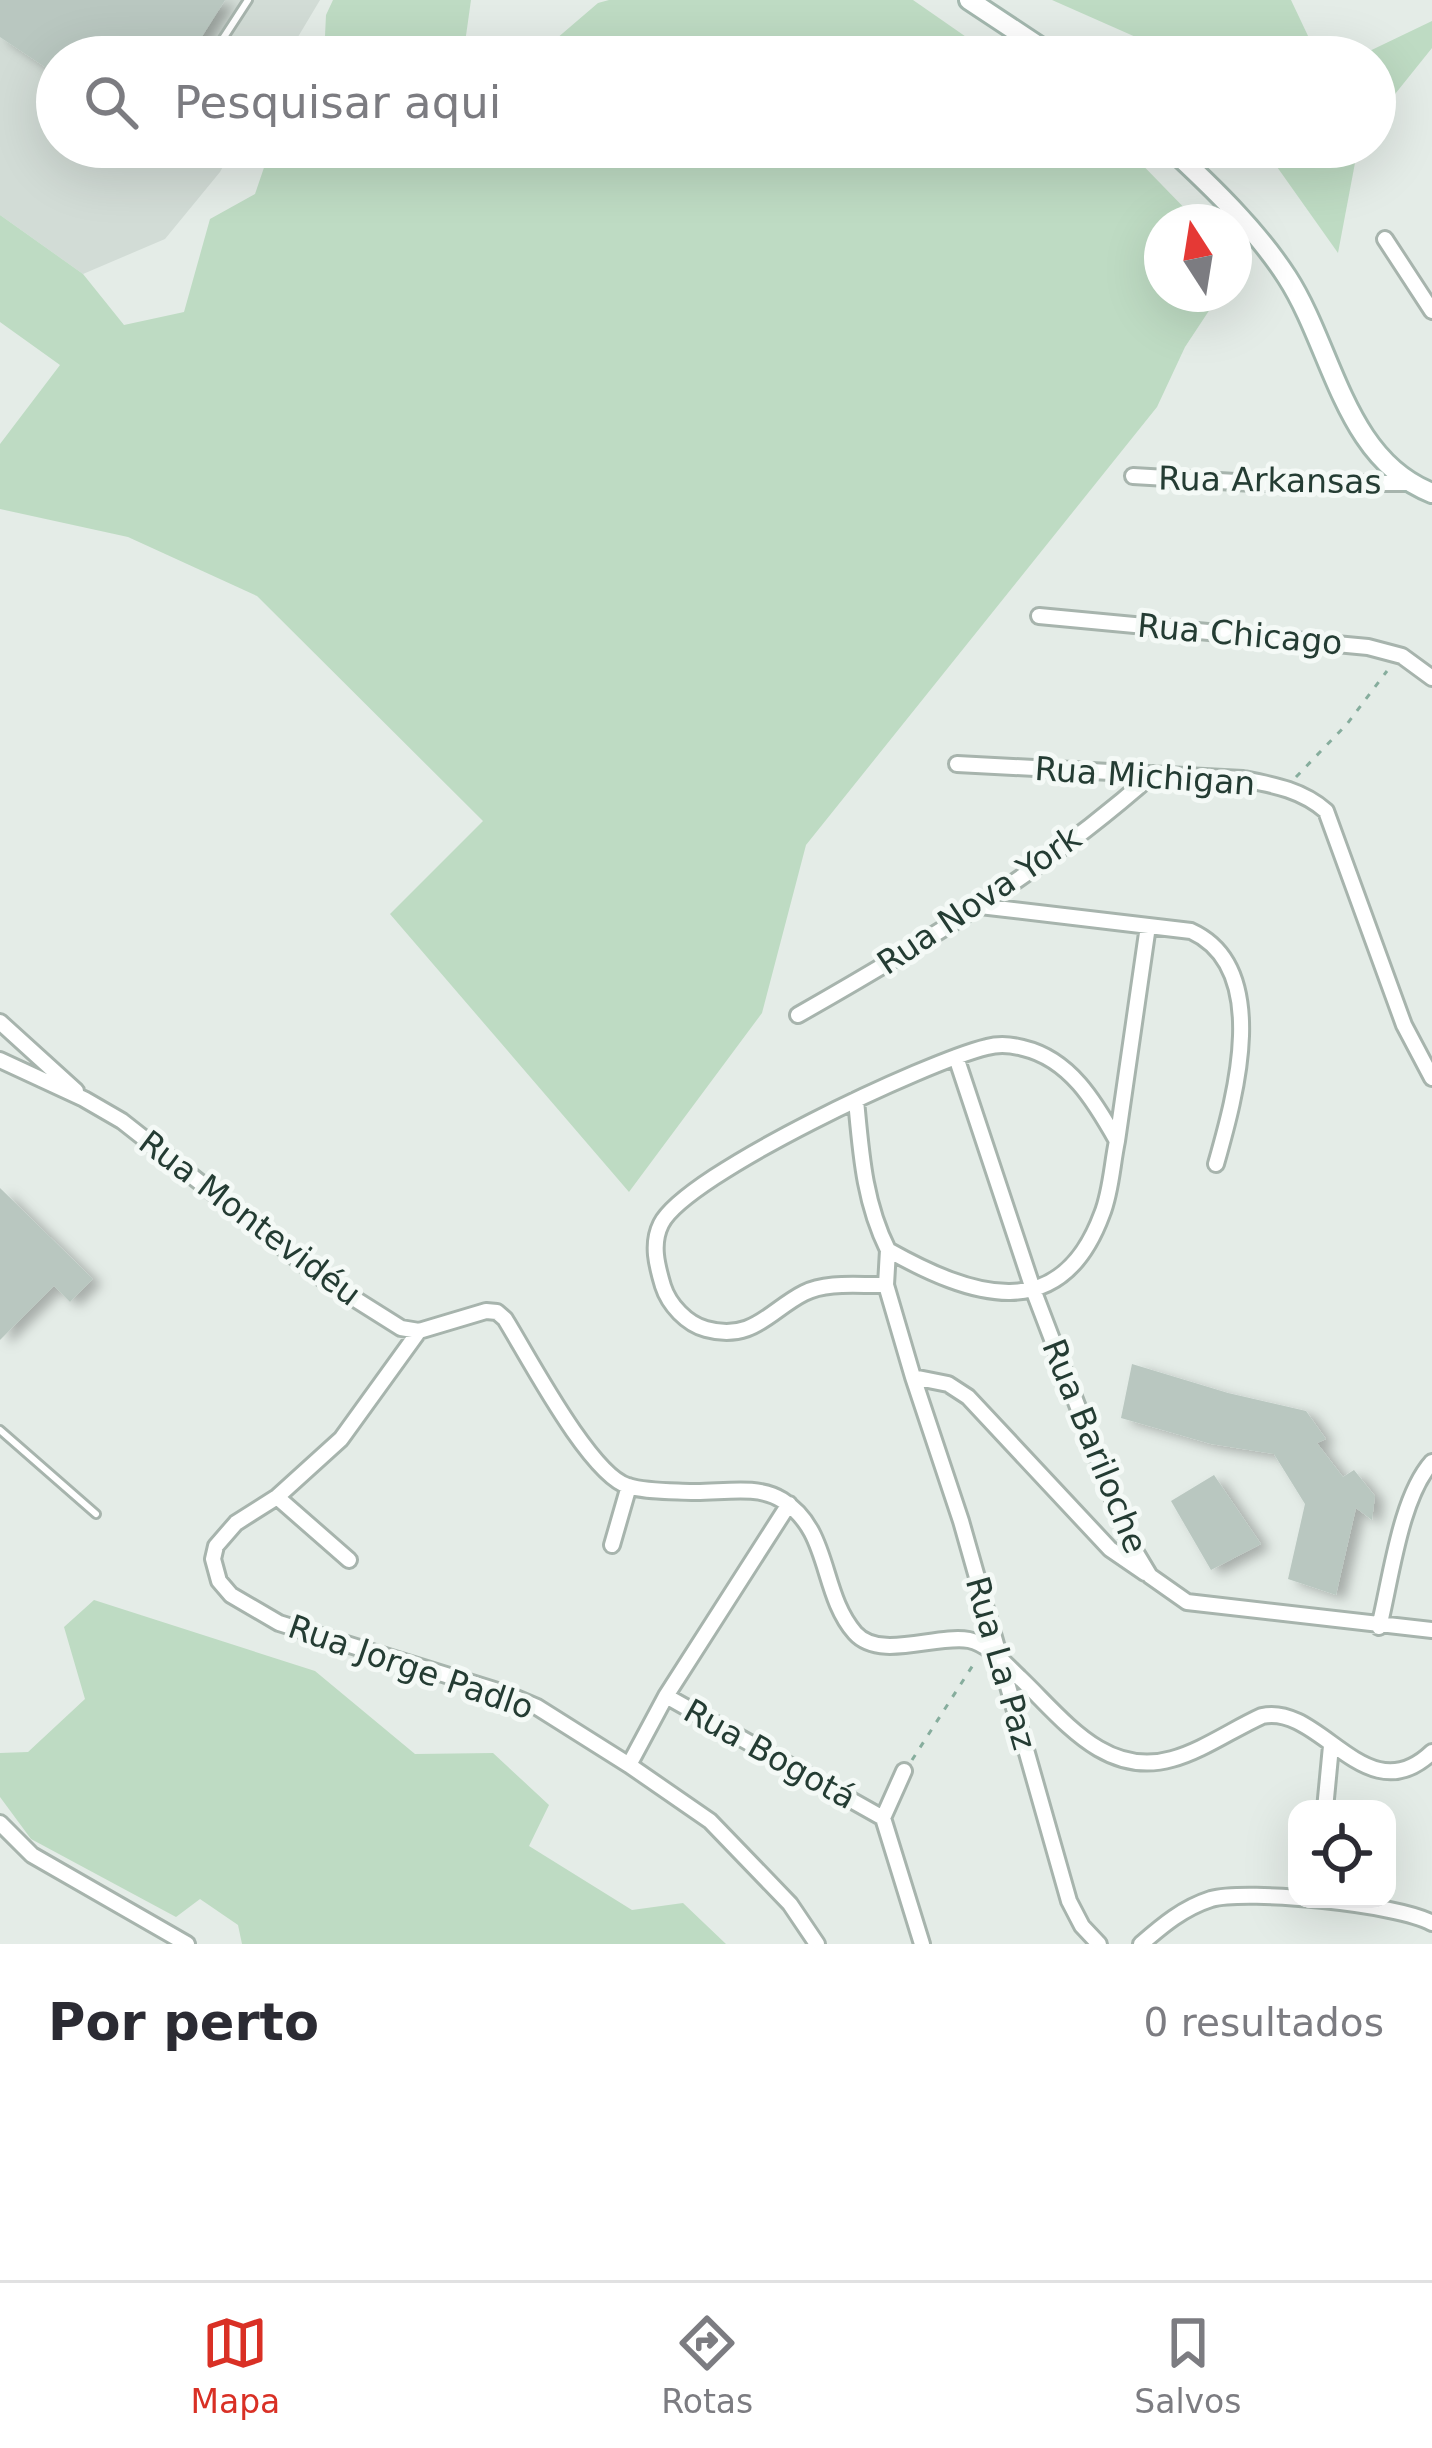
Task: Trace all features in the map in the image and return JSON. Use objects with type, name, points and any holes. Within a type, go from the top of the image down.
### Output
[{"type":"main road","points":[[969,0],[1023,36]]},
{"type":"main road","points":[[1190,168],[1286,275],[1354,419],[1373,448],[1408,483],[1432,493]]},
{"type":"street","points":[[1384,239],[1432,311]]},
{"type":"street","name":"Rua Arkansas","points":[[1132,476],[1253,483],[1408,483]]},
{"type":"street","name":"Rua Chicago","points":[[1039,616],[1321,640],[1399,655],[1432,678]]},
{"type":"street","name":"Rua Michigan","points":[[957,764],[1244,779],[1287,788],[1326,812],[1404,1025],[1432,1078]]},
{"type":"street","name":"Rua Nova York","points":[[798,1015],[1039,866],[1153,774]]},
{"type":"street","points":[[980,906],[1191,931],[1210,940],[1223,954],[1235,984],[1241,1024],[1238,1077],[1216,1164]]},
{"type":"street","points":[[856,1100],[862,1170],[872,1213],[888,1250],[960,1285],[1000,1294],[1034,1292],[1070,1267],[1102,1214],[1148,926]]},
{"type":"street","name":"Rua Montevidéu","points":[[0,1022],[84,1099],[188,1170],[320,1277],[401,1328],[418,1331]]},
{"type":"street","points":[[886,1285],[822,1287],[805,1292],[769,1320],[743,1330],[718,1332],[693,1324],[666,1296],[657,1267],[657,1235],[662,1222],[693,1191],[856,1100],[992,1045],[1028,1048],[1078,1080],[1117,1141]]},
{"type":"street","name":"Rua Bariloche","points":[[956,1057],[1034,1292],[1129,1541],[1150,1576],[1186,1602],[1378,1627]]},
{"type":"street","name":"Rua Montevidéu","points":[[0,1060],[84,1099]]},
{"type":"street","name":"Rua La Paz","points":[[888,1250],[886,1285],[961,1521],[1069,1901],[1082,1926],[1099,1944]]},
{"type":"street","points":[[349,1560],[278,1497],[341,1439],[418,1331],[497,1312],[588,1451],[614,1478],[629,1486],[763,1492],[788,1504],[813,1530],[844,1616],[857,1636],[873,1645],[972,1640],[999,1658],[1074,1730],[1118,1760],[1174,1759],[1278,1712],[1294,1718],[1330,1747],[1379,1771],[1416,1766],[1432,1752]]},
{"type":"street","points":[[913,1377],[948,1384],[968,1397],[1110,1549],[1150,1576]]},
{"type":"street","points":[[1432,1462],[1420,1476],[1412,1499],[1378,1627],[1432,1630]]},
{"type":"street","points":[[612,1545],[629,1486]]},
{"type":"street","name":"Rua Jorge Padlo","points":[[278,1497],[236,1523],[213,1558],[219,1581],[249,1608],[306,1634],[467,1680],[537,1707],[710,1821],[790,1904],[817,1944]]},
{"type":"street","points":[[629,1765],[666,1696],[788,1504]]},
{"type":"street","name":"Rua Bogotá","points":[[666,1696],[883,1818],[922,1944]]},
{"type":"street","points":[[1326,1800],[1330,1747]]},
{"type":"street","points":[[883,1818],[904,1772]]},
{"type":"street","points":[[0,1822],[32,1855],[188,1944]]},
{"type":"street","points":[[1141,1944],[1180,1911],[1210,1900],[1233,1895],[1288,1899]]},
{"type":"street","points":[[1386,1908],[1432,1923]]},
{"type":"lane","points":[[225,36],[248,0]]},
{"type":"lane","points":[[0,1430],[96,1514]]},
{"type":"path","points":[[1287,788],[1347,724],[1399,655]]},
{"type":"path","points":[[904,1772],[985,1647]]},
{"type":"shaded area","points":[[0,0],[320,0],[299,36],[36,36],[36,168],[222,168],[165,239],[83,274],[0,215]]},
{"type":"green space","points":[[333,0],[471,0],[466,36],[325,36]]},
{"type":"green space","points":[[913,0],[965,36],[560,36],[598,3]]},
{"type":"green space","points":[[1052,0],[1291,0],[1308,36],[1133,36]]},
{"type":"green space","points":[[1432,21],[1432,48],[1396,93],[1396,38]]},
{"type":"green space","points":[[264,168],[1145,168],[1180,204],[1144,204],[1144,312],[1208,312],[1185,347],[1157,407],[806,845],[762,1013],[629,1192],[390,914],[483,821],[257,596],[128,537],[0,509],[0,444],[60,365],[0,322],[0,215],[83,274],[124,325],[184,312],[210,219],[255,194]]},
{"type":"green space","points":[[1278,168],[1354,168],[1338,253]]},
{"type":"green space","points":[[94,1600],[315,1671],[415,1754],[493,1753],[549,1805],[529,1846],[632,1910],[683,1903],[726,1944],[242,1944],[238,1925],[200,1899],[176,1917],[31,1839],[0,1797],[0,1753],[28,1752],[85,1699],[64,1627]]},
{"type":"building","points":[[0,0],[225,0],[202,36],[36,36],[36,61],[0,37]]},
{"type":"building","points":[[0,1188],[93,1279],[70,1302],[54,1286],[0,1340]]},
{"type":"building","points":[[1132,1364],[1306,1411],[1326,1439],[1317,1443],[1343,1477],[1354,1470],[1375,1496],[1372,1520],[1356,1508],[1336,1595],[1288,1579],[1305,1504],[1274,1454],[1211,1444],[1121,1418]]},
{"type":"building","points":[[1214,1475],[1261,1544],[1211,1570],[1171,1501]]}]
